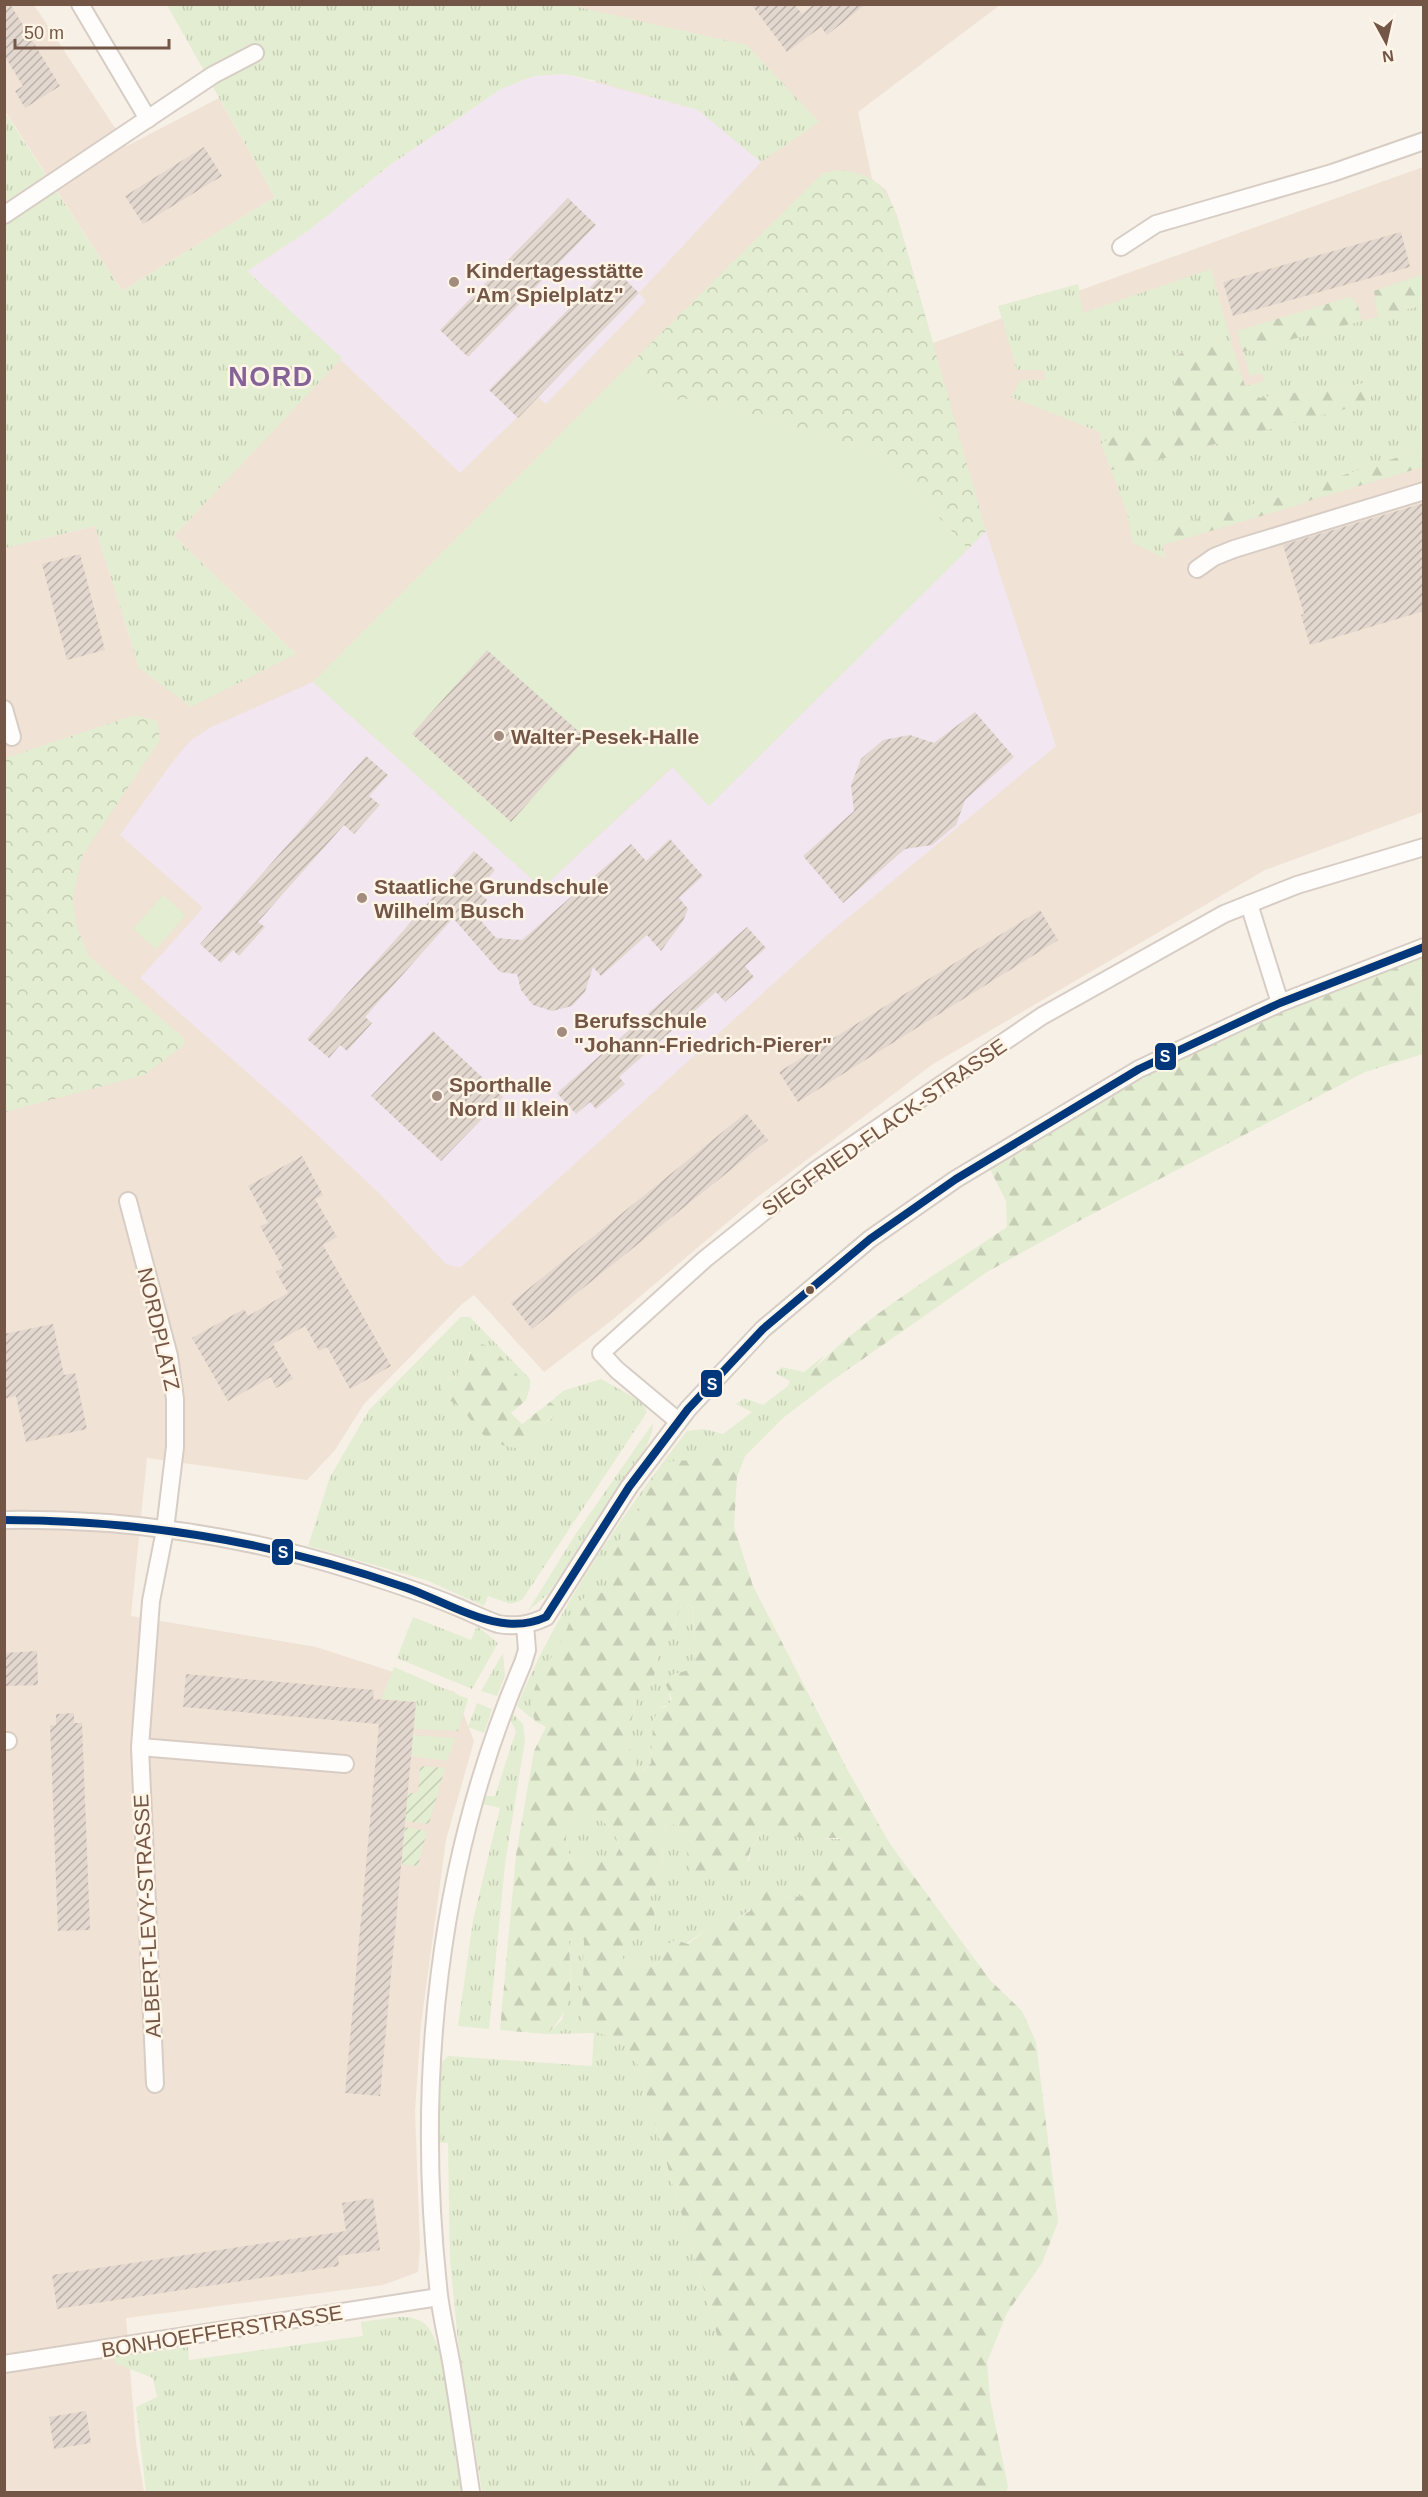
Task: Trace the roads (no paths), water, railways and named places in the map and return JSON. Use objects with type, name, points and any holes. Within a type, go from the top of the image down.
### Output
[{"type":"street","points":[[80,4],[148,119]]},
{"type":"street","points":[[4,215],[213,75],[255,53]]},
{"type":"street","points":[[1121,247],[1156,224],[1370,161],[1424,141]]},
{"type":"street","points":[[1197,569],[1214,557],[1234,549],[1424,491]]},
{"type":"street","points":[[4,709],[12,736]]},
{"type":"street","name":"SIEGFRIED-FLACK-STRASSE","points":[[678,1421],[617,1370],[601,1353],[705,1259],[816,1170],[1022,1029],[1184,935],[1249,904],[1297,885],[1424,847]]},
{"type":"street","points":[[1249,904],[1280,1003]]},
{"type":"street","points":[[4,1520],[66,1519],[165,1530],[303,1556],[413,1590],[498,1624],[512,1627],[546,1617],[617,1506],[678,1421],[763,1329],[870,1239],[956,1179],[1139,1069],[1280,1003],[1424,947]]},
{"type":"street","name":"NORDPLATZ","points":[[128,1201],[169,1356],[175,1399],[176,1432],[165,1530]]},
{"type":"street","name":"ALBERT-LEVY-STRASSE","points":[[155,2084],[140,1747],[151,1601],[165,1530]]},
{"type":"street","points":[[471,2493],[440,2297],[429,2133],[431,2045],[441,1960],[459,1857],[490,1747],[527,1650],[525,1625]]},
{"type":"street","points":[[140,1747],[345,1764]]},
{"type":"street","name":"BONHOEFFERSTRASSE","points":[[4,2364],[440,2297]]},
{"type":"place","name":"Kindertagesstätte \"Am Spielplatz\"","points":[[454,282]]},
{"type":"place","name":"Walter-Pesek-Halle","points":[[499,736]]},
{"type":"place","name":"Staatliche Grundschule Wilhelm Busch","points":[[362,898]]},
{"type":"place","name":"Berufsschule \"Johann-Friedrich-Pierer\"","points":[[562,1032]]},
{"type":"place","name":"Sporthalle Nord II klein","points":[[437,1096]]},
{"type":"district","name":"NORD","points":[[271,377]]}]
